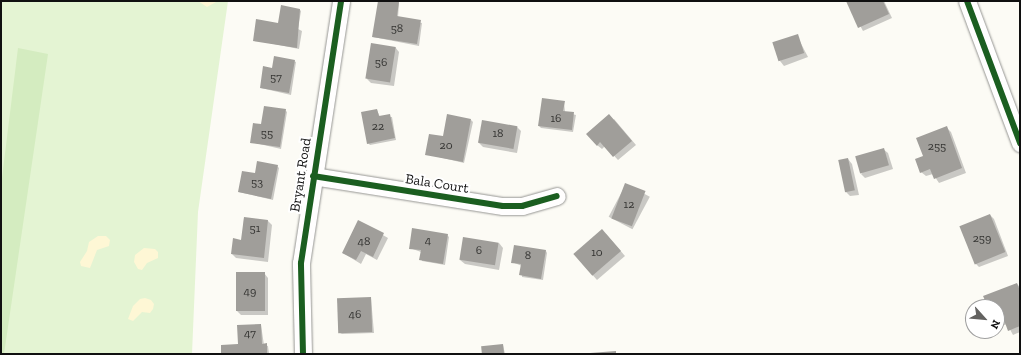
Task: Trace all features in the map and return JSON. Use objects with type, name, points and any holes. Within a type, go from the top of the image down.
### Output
[{"type":"street","name":"Bryant Road","points":[[303,354],[301,263],[313,176],[341,1]]},
{"type":"street","points":[[967,1],[1020,144]]},
{"type":"street","name":"Bala Court","points":[[313,176],[503,206],[522,206],[557,196]]},
{"type":"green space","points":[[1,1],[228,1],[198,212],[192,354],[1,354]]},
{"type":"green space","points":[[18,48],[48,54],[4,354],[1,354],[1,186]]},
{"type":"sand","points":[[198,1],[218,1],[207,7]]},
{"type":"sand","points":[[98,236],[106,236],[110,240],[109,246],[97,250],[90,268],[81,266],[80,262],[87,251],[89,242]]},
{"type":"sand","points":[[144,248],[155,249],[158,252],[158,258],[147,263],[142,270],[138,269],[134,262],[135,255]]},
{"type":"sand","points":[[145,298],[151,300],[154,304],[150,313],[142,312],[133,321],[128,319],[133,306],[140,299]]},
{"type":"building","points":[[378,1],[399,2],[397,16],[421,20],[417,44],[372,37]]},
{"type":"building","points":[[846,1],[883,1],[889,14],[858,28]]},
{"type":"building","points":[[281,5],[300,9],[297,48],[253,41],[256,19],[278,23]]},
{"type":"building","points":[[798,34],[804,53],[779,61],[772,42]]},
{"type":"building","points":[[371,43],[396,47],[390,82],[365,79]]},
{"type":"building","points":[[274,56],[295,60],[289,93],[260,88],[263,66],[272,68]]},
{"type":"building","points":[[542,98],[565,101],[563,111],[574,112],[572,130],[538,126]]},
{"type":"building","points":[[264,106],[286,109],[280,147],[250,143],[253,123],[261,124]]},
{"type":"building","points":[[377,109],[379,116],[390,114],[395,138],[367,144],[361,112]]},
{"type":"building","points":[[447,114],[471,119],[463,162],[425,155],[429,134],[443,136]]},
{"type":"building","points":[[609,114],[632,141],[613,157],[600,142],[597,146],[586,134]]},
{"type":"building","points":[[482,120],[517,126],[513,149],[478,143]]},
{"type":"building","points":[[947,126],[962,168],[934,179],[930,169],[920,173],[915,159],[923,156],[916,138]]},
{"type":"building","points":[[884,148],[889,165],[860,174],[855,156]]},
{"type":"building","points":[[848,158],[855,190],[845,192],[838,160]]},
{"type":"building","points":[[257,161],[278,165],[271,199],[238,192],[242,171],[255,173]]},
{"type":"building","points":[[625,183],[646,191],[632,226],[611,218]]},
{"type":"building","points":[[990,214],[1005,252],[975,264],[959,226]]},
{"type":"building","points":[[244,217],[268,220],[264,258],[231,254],[233,238],[241,240]]},
{"type":"building","points":[[358,220],[384,233],[373,257],[361,251],[356,260],[342,253]]},
{"type":"building","points":[[412,228],[448,234],[443,264],[419,260],[421,250],[409,249]]},
{"type":"building","points":[[602,229],[621,251],[592,276],[573,254]]},
{"type":"building","points":[[463,237],[499,243],[495,265],[459,260]]},
{"type":"building","points":[[514,245],[546,250],[541,279],[519,275],[521,264],[511,263]]},
{"type":"building","points":[[236,272],[265,272],[265,311],[236,311]]},
{"type":"building","points":[[1017,283],[1020,291],[1020,326],[1008,331],[1005,323],[1005,299],[984,299],[983,296]]},
{"type":"building","points":[[371,297],[372,332],[338,333],[337,298]]},
{"type":"building","points":[[261,324],[262,344],[267,343],[267,354],[221,354],[221,345],[238,344],[237,325]]},
{"type":"building","points":[[503,344],[504,354],[482,354],[481,346]]},
{"type":"building","points":[[616,351],[616,354],[590,354],[590,353]]},
{"type":"cycle path","points":[[303,354],[301,263],[341,1]]},
{"type":"cycle path","points":[[967,1],[1020,143]]},
{"type":"cycle path","points":[[313,176],[503,206],[522,206],[557,196]]}]
